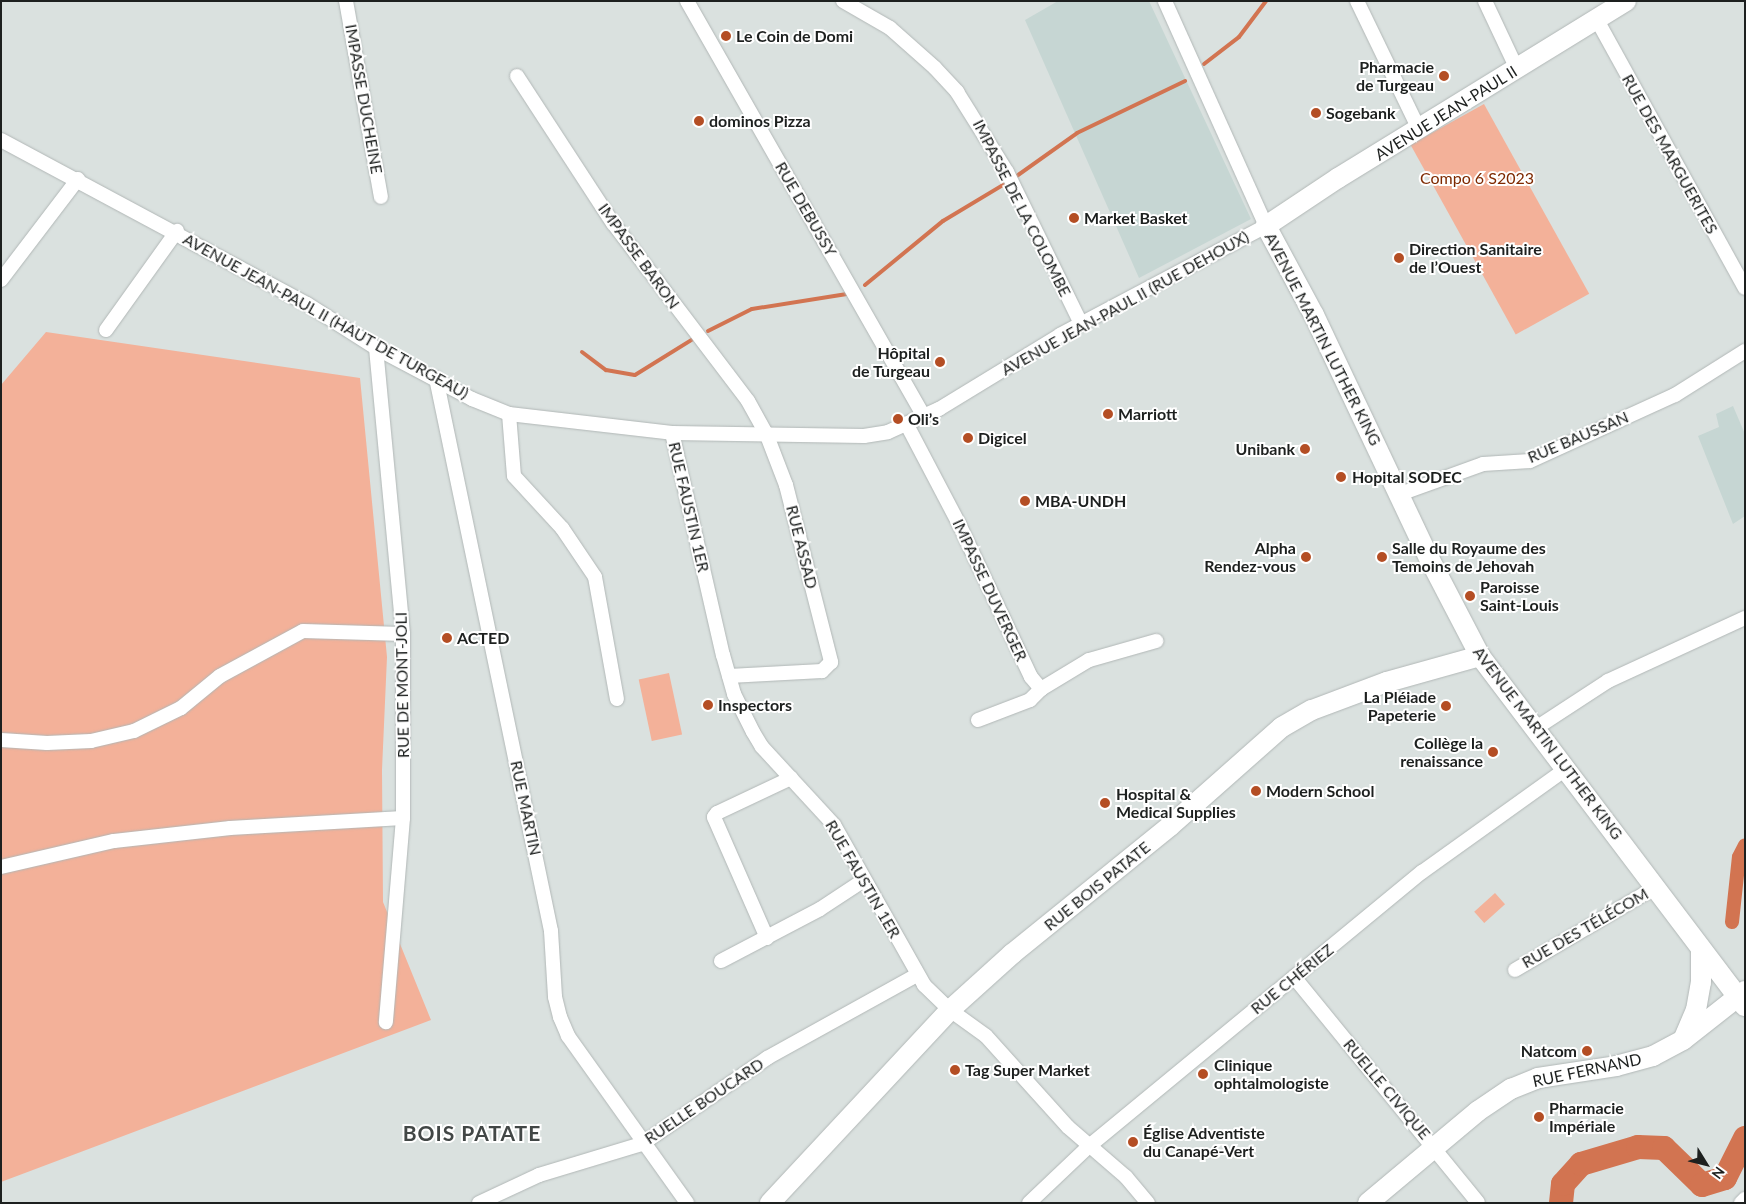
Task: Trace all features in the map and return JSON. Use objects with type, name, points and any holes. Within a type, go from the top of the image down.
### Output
[{"type":"street","name":"IMPASSE DUCHEINE","points":[[346,1],[381,197]]},
{"type":"street","name":"RUE DEBUSSY","points":[[687,1],[924,416]]},
{"type":"street","name":"IMPASSE DE LA COLOMBE","points":[[843,1],[890,28],[935,68],[978,122],[1007,172],[1081,324]]},
{"type":"street","name":"AVENUE MARTIN LUTHER KING","points":[[1165,1],[1266,226],[1314,314],[1434,568],[1480,656],[1701,949],[1742,998]]},
{"type":"street","points":[[1357,1],[1419,129]]},
{"type":"street","points":[[1485,1],[1517,69]]},
{"type":"street","name":"AVENUE JEAN-PAUL II","points":[[1266,226],[1338,178],[1626,1]]},
{"type":"street","name":"RUE DES MARGUERITES","points":[[1597,20],[1745,288]]},
{"type":"street","name":"IMPASSE BARON","points":[[517,76],[613,224],[748,401],[766,433]]},
{"type":"street","name":"AVENUE JEAN-PAUL II (HAUT DE TURGEAU)","points":[[1,140],[177,231],[308,304],[376,348],[436,378],[472,399],[509,414],[672,433],[864,436],[907,425]]},
{"type":"street","points":[[1,280],[78,179]]},
{"type":"street","name":"AVENUE JEAN-PAUL II (RUE DEHOUX)","points":[[907,425],[1081,324],[1266,226]]},
{"type":"street","points":[[106,330],[177,231]]},
{"type":"street","name":"RUE DE MONT-JOLI","points":[[376,348],[403,634],[403,818],[386,1022]]},
{"type":"street","name":"RUE BAUSSAN","points":[[1400,494],[1483,464],[1530,461],[1675,395],[1745,351]]},
{"type":"street","name":"RUE MARTIN","points":[[436,378],[551,931],[559,1010],[568,1036],[591,1064],[642,1144],[687,1203]]},
{"type":"street","points":[[509,414],[514,476],[562,528],[595,576],[617,699]]},
{"type":"street","name":"IMPASSE DUVERGER","points":[[907,425],[959,524],[1031,677],[1041,689]]},
{"type":"street","name":"RUE FAUSTIN 1ER","points":[[672,433],[729,676],[745,719],[762,747],[824,812],[917,975],[950,1010],[986,1036],[1088,1147],[1126,1176],[1148,1203]]},
{"type":"street","name":"RUE ASSAD","points":[[729,676],[822,671],[831,662],[786,485],[766,433]]},
{"type":"street","points":[[1536,728],[1608,681],[1745,618]]},
{"type":"street","points":[[1,740],[47,743],[92,742],[134,731],[181,708],[220,676],[303,631],[403,634]]},
{"type":"street","points":[[978,720],[1030,700],[1041,689],[1088,660],[1156,641]]},
{"type":"street","name":"RUE BOIS PATATE","points":[[779,1200],[950,1010],[1012,954],[1170,826],[1282,727],[1312,710],[1387,682],[1480,656]]},
{"type":"street","name":"RUE CHÉRIEZ","points":[[1029,1203],[1088,1147],[1422,872],[1566,769]]},
{"type":"street","points":[[767,938],[714,817],[716,813],[791,778]]},
{"type":"street","points":[[1,867],[114,841],[230,828],[403,818]]},
{"type":"street","points":[[721,961],[767,938],[864,880]]},
{"type":"street","name":"RUE DES TÉLÉCOM","points":[[1515,970],[1656,887]]},
{"type":"street","points":[[1683,1040],[1696,1010],[1701,982],[1701,949]]},
{"type":"street","name":"RUELLE BOUCARD","points":[[479,1203],[539,1175],[642,1144],[767,1058],[917,975]]},
{"type":"street","name":"RUELLE CIVIQUE","points":[[1294,977],[1478,1203]]},
{"type":"street","name":"RUE FERNAND","points":[[1368,1203],[1511,1089],[1538,1078],[1616,1066],[1653,1056],[1683,1040],[1742,998]]},
{"type":"street","points":[[1741,1203],[1745,1200]]},
{"type":"shaded area","points":[[1058,1],[1149,1],[1251,219],[1139,278],[1025,20]]},
{"type":"shaded area","points":[[1733,406],[1745,434],[1745,516],[1733,524],[1698,436],[1719,427],[1716,414]]},
{"type":"green space","name":"Compo 6 S2023","points":[[1484,104],[1589,294],[1516,335],[1411,145]]},
{"type":"green space","points":[[46,332],[360,378],[387,657],[382,770],[383,902],[431,1020],[1,1182],[1,385]]},
{"type":"green space","points":[[669,673],[682,735],[652,741],[639,679]]},
{"type":"green space","points":[[1495,893],[1505,904],[1484,923],[1474,912]]},
{"type":"waterway","points":[[1204,64],[1239,37],[1266,1]]},
{"type":"waterway","points":[[1014,178],[1077,133],[1185,81]]},
{"type":"waterway","points":[[865,285],[943,221],[1008,182]]},
{"type":"waterway","points":[[708,331],[752,309],[847,294]]},
{"type":"waterway","points":[[582,352],[606,370],[635,375],[693,339]]},
{"type":"waterway","points":[[1732,922],[1739,857],[1745,845]]},
{"type":"waterway","points":[[1561,1203],[1563,1184],[1581,1164],[1638,1147],[1664,1148],[1702,1185],[1725,1178],[1745,1138]]},
{"type":"place","name":"Le Coin de Domi","points":[[726,36]]},
{"type":"place","name":"Pharmacie de Turgeau","points":[[1444,76]]},
{"type":"place","name":"Sogebank","points":[[1316,113]]},
{"type":"place","name":"dominos Pizza","points":[[699,121]]},
{"type":"place","name":"Market Basket","points":[[1074,218]]},
{"type":"place","name":"Direction Sanitaire de l’Ouest","points":[[1399,258]]},
{"type":"place","name":"Hôpital de Turgeau","points":[[940,362]]},
{"type":"place","name":"Marriott","points":[[1108,414]]},
{"type":"place","name":"Oli’s","points":[[898,419]]},
{"type":"place","name":"Digicel","points":[[968,438]]},
{"type":"place","name":"Unibank","points":[[1305,449]]},
{"type":"place","name":"Hopital SODEC","points":[[1341,477]]},
{"type":"place","name":"MBA-UNDH","points":[[1025,501]]},
{"type":"place","name":"Alpha Rendez-vous","points":[[1306,557]]},
{"type":"place","name":"Salle du Royaume des Temoins de Jehovah","points":[[1382,557]]},
{"type":"place","name":"Paroisse Saint-Louis","points":[[1470,596]]},
{"type":"place","name":"ACTED","points":[[447,638]]},
{"type":"place","name":"Inspectors","points":[[708,705]]},
{"type":"place","name":"La Pléiade Papeterie","points":[[1446,706]]},
{"type":"place","name":"Collège la renaissance","points":[[1493,752]]},
{"type":"place","name":"Modern School","points":[[1256,791]]},
{"type":"place","name":"Hospital & Medical Supplies","points":[[1105,803]]},
{"type":"place","name":"Natcom","points":[[1587,1051]]},
{"type":"place","name":"Tag Super Market","points":[[955,1070]]},
{"type":"place","name":"Clinique ophtalmologiste","points":[[1203,1074]]},
{"type":"place","name":"Pharmacie Impériale","points":[[1539,1117]]},
{"type":"place","name":"Église Adventiste du Canapé-Vert","points":[[1133,1142]]},
{"type":"district","name":"BOIS PATATE","points":[[472,1133]]}]
